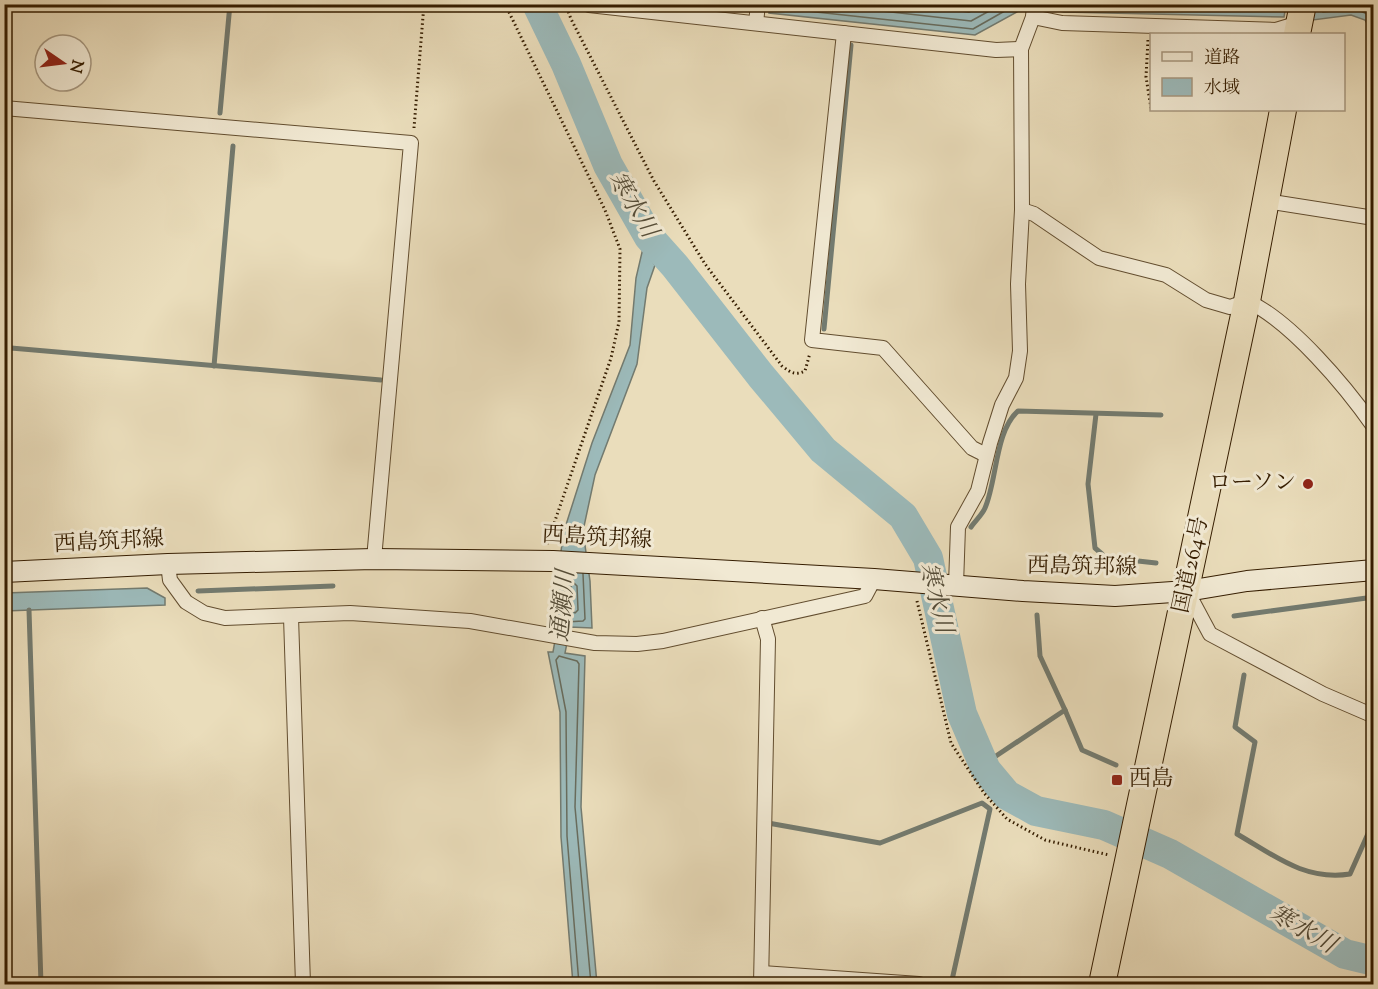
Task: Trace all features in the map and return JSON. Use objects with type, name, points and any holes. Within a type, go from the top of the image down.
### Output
[{"type":"highway","name":"国道264号","points":[[1102,984],[1187,591],[1283,111]]},
{"type":"main road","name":"西島筑邦線","points":[[4,572],[168,564],[374,559],[548,561],[913,581],[1115,596],[1187,591],[1247,581],[1374,570]]},
{"type":"street","points":[[756,24],[758,4]]},
{"type":"street","points":[[589,5],[996,50],[1021,50]]},
{"type":"street","points":[[956,585],[958,527],[978,490],[986,455],[1002,405],[1016,378],[1020,351],[1018,284],[1022,210],[1021,50],[1033,11],[1062,23],[1276,30],[1300,21]]},
{"type":"street","points":[[844,33],[812,340],[884,348],[972,448],[986,455]]},
{"type":"street","points":[[4,108],[411,143],[374,559]]},
{"type":"street","points":[[1266,201],[1374,218]]},
{"type":"street","points":[[1022,210],[1034,214],[1099,258],[1166,275],[1206,300],[1230,307],[1246,301],[1261,308],[1335,376],[1374,427]]},
{"type":"street","points":[[168,564],[170,580],[186,602],[204,613],[225,618],[350,613],[470,621],[595,643],[626,644],[663,641],[865,596],[874,579]]},
{"type":"street","points":[[1187,591],[1210,634],[1323,694],[1374,716]]},
{"type":"street","points":[[291,616],[303,984]]},
{"type":"street","points":[[762,618],[768,639],[761,979],[919,984]]},
{"type":"path","points":[[411,143],[424,4]]},
{"type":"path","points":[[505,4],[605,210],[620,249],[619,322],[611,358],[553,522],[548,561]]},
{"type":"path","points":[[572,4],[568,11],[571,19],[648,171],[705,264],[782,366],[791,373],[798,374],[805,371],[809,362],[812,340]]},
{"type":"path","points":[[1148,26],[1146,77],[1150,102]]},
{"type":"path","points":[[913,581],[951,743],[984,793],[1007,819],[1045,840],[1104,855],[1130,856]]},
{"type":"water","points":[[770,4],[1286,5],[1284,17],[1064,12],[1038,6],[1026,7],[975,35],[769,13]]},
{"type":"water","points":[[1315,5],[1373,5],[1373,34],[1365,20],[1351,15],[1313,20]]},
{"type":"water","name":"通瀬川","points":[[643,248],[655,265],[647,288],[637,364],[595,475],[583,531],[590,581],[592,628],[570,627],[565,653],[585,656],[581,807],[597,984],[573,984],[561,837],[560,712],[548,652],[553,652],[558,624],[557,578],[564,531],[592,443],[630,345],[636,278]]},
{"type":"water","points":[[147,588],[165,598],[165,605],[5,611],[5,593]]},
{"type":"waterway","points":[[220,113],[230,4]]},
{"type":"waterway","name":"寒水川","points":[[537,4],[566,64],[608,165],[649,237],[823,450],[903,516],[928,558],[962,714],[986,770],[1007,795],[1036,811],[1104,825],[1170,854],[1345,954],[1374,961]]},
{"type":"waterway","points":[[824,329],[851,45]]},
{"type":"waterway","points":[[214,366],[233,146]]},
{"type":"waterway","points":[[4,349],[381,380]]},
{"type":"waterway","points":[[971,527],[985,508],[1005,431],[1010,420],[1018,411],[1161,415]]},
{"type":"waterway","points":[[1096,414],[1088,484],[1095,548],[1102,554]]},
{"type":"waterway","points":[[1111,558],[1156,563]]},
{"type":"waterway","points":[[198,591],[333,586]]},
{"type":"waterway","points":[[1234,616],[1374,597]]},
{"type":"waterway","points":[[29,610],[41,984]]},
{"type":"waterway","points":[[1037,615],[1040,656],[1065,710]]},
{"type":"waterway","points":[[1244,675],[1235,727],[1255,742],[1237,834],[1291,865],[1319,874],[1334,875],[1350,874],[1371,827]]},
{"type":"waterway","points":[[986,770],[990,760],[1065,710],[1082,750],[1116,765]]},
{"type":"waterway","points":[[768,823],[880,843],[982,803],[990,809],[952,980]]},
{"type":"place","name":"ローソン","points":[[1308,484]]},
{"type":"place","name":"西島","points":[[1117,780]]}]
